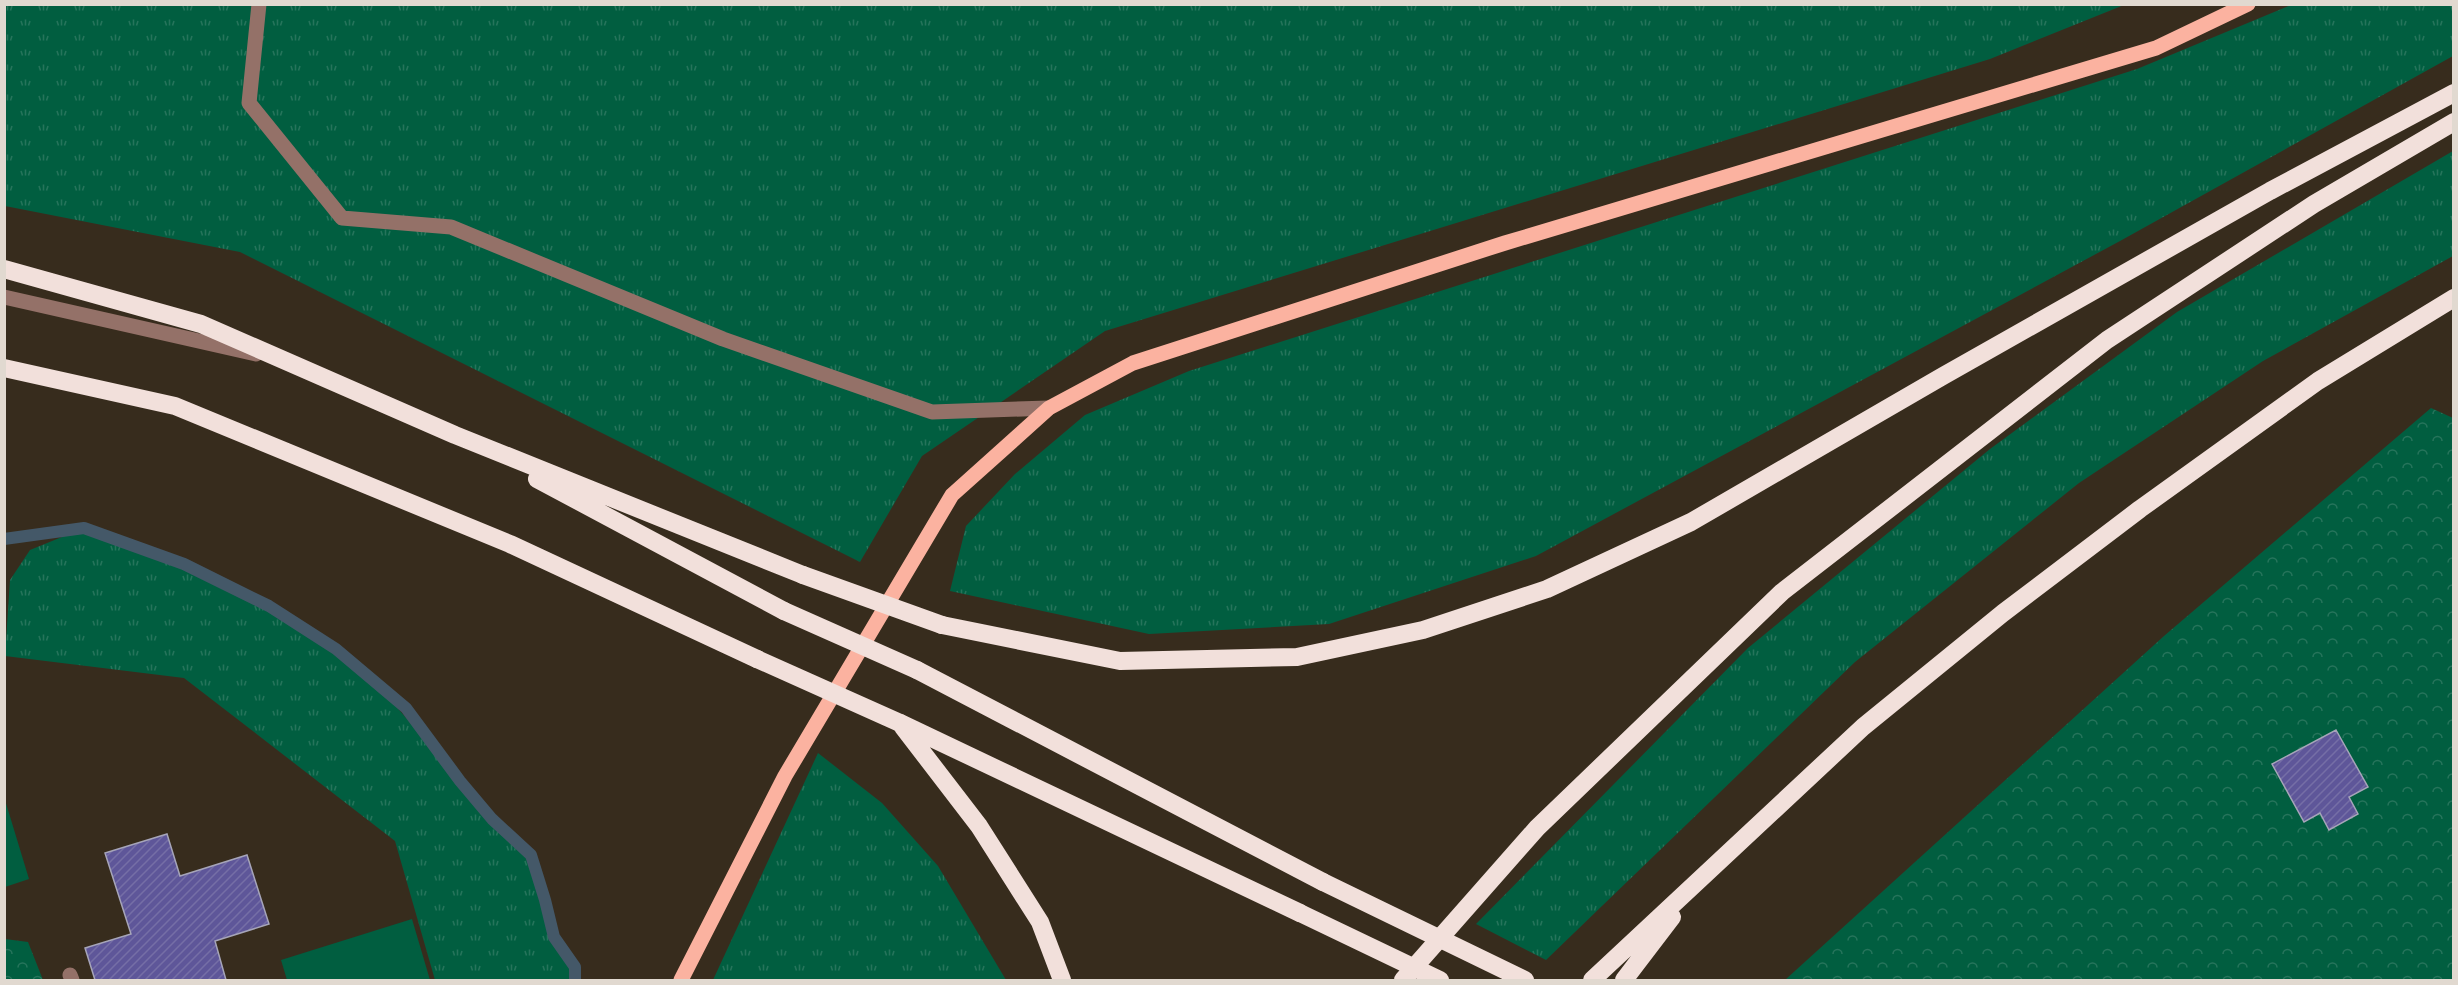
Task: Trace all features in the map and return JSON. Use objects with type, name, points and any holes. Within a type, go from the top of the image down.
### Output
[{"type":"highway","points":[[4,269],[201,324],[455,435],[803,575],[942,625],[1120,661],[1297,657],[1423,630],[1547,589],[1691,522],[2260,197],[2454,93]]},
{"type":"highway","points":[[1403,981],[1537,828],[1782,592],[2107,340],[2314,204],[2454,122]]},
{"type":"highway","points":[[1592,981],[1863,727],[2003,613],[2140,509],[2309,388],[2454,298]]},
{"type":"highway","points":[[10,368],[175,406],[510,544],[900,723],[1440,981]]},
{"type":"highway","points":[[455,435],[784,611],[917,670],[1323,882],[1525,981]]},
{"type":"highway","points":[[900,723],[979,826],[1040,922],[1062,981]]},
{"type":"highway","points":[[1624,981],[1696,884]]},
{"type":"main road","points":[[681,981],[785,776],[952,495],[1049,408],[1133,363],[1505,243],[2156,48],[2248,4]]},
{"type":"lane","points":[[259,4],[249,103],[342,218],[451,227],[723,339],[932,412],[1049,408]]},
{"type":"lane","points":[[4,297],[285,361]]},
{"type":"green space","points":[[4,5],[2124,5],[1990,59],[1105,331],[922,456],[860,562],[240,252],[5,206]]},
{"type":"green space","points":[[2291,5],[2453,5],[2453,56],[2120,241],[1536,556],[1329,624],[1149,634],[950,591],[966,526],[1015,474],[1085,415],[1189,371],[2137,69]]},
{"type":"green space","points":[[2453,151],[2453,256],[2263,361],[2079,483],[1855,662],[1546,960],[1476,924],[1748,648],[1990,449],[2177,312]]},
{"type":"green space","points":[[2431,408],[2453,418],[2453,980],[1785,980],[2164,636]]},
{"type":"green space","points":[[84,528],[138,547],[227,585],[302,628],[376,683],[486,811],[531,855],[553,937],[575,967],[569,980],[435,980],[395,841],[184,678],[5,656],[10,580],[30,550]]},
{"type":"green space","points":[[818,753],[882,803],[938,866],[1006,980],[713,980]]},
{"type":"green space","points":[[5,800],[29,879],[4,887]]},
{"type":"green space","points":[[412,919],[430,980],[287,980],[281,960]]},
{"type":"green space","points":[[5,939],[28,942],[43,980],[5,980]]},
{"type":"building","points":[[2336,730],[2368,787],[2349,797],[2358,814],[2329,830],[2320,813],[2304,822],[2272,764]]},
{"type":"building","points":[[167,834],[180,876],[247,855],[269,924],[215,941],[226,980],[95,980],[85,948],[131,934],[105,853]]},
{"type":"waterway","points":[[4,539],[84,528],[184,564],[269,606],[336,649],[406,708],[460,781],[492,819],[531,855],[554,937],[575,967],[575,980]]}]
